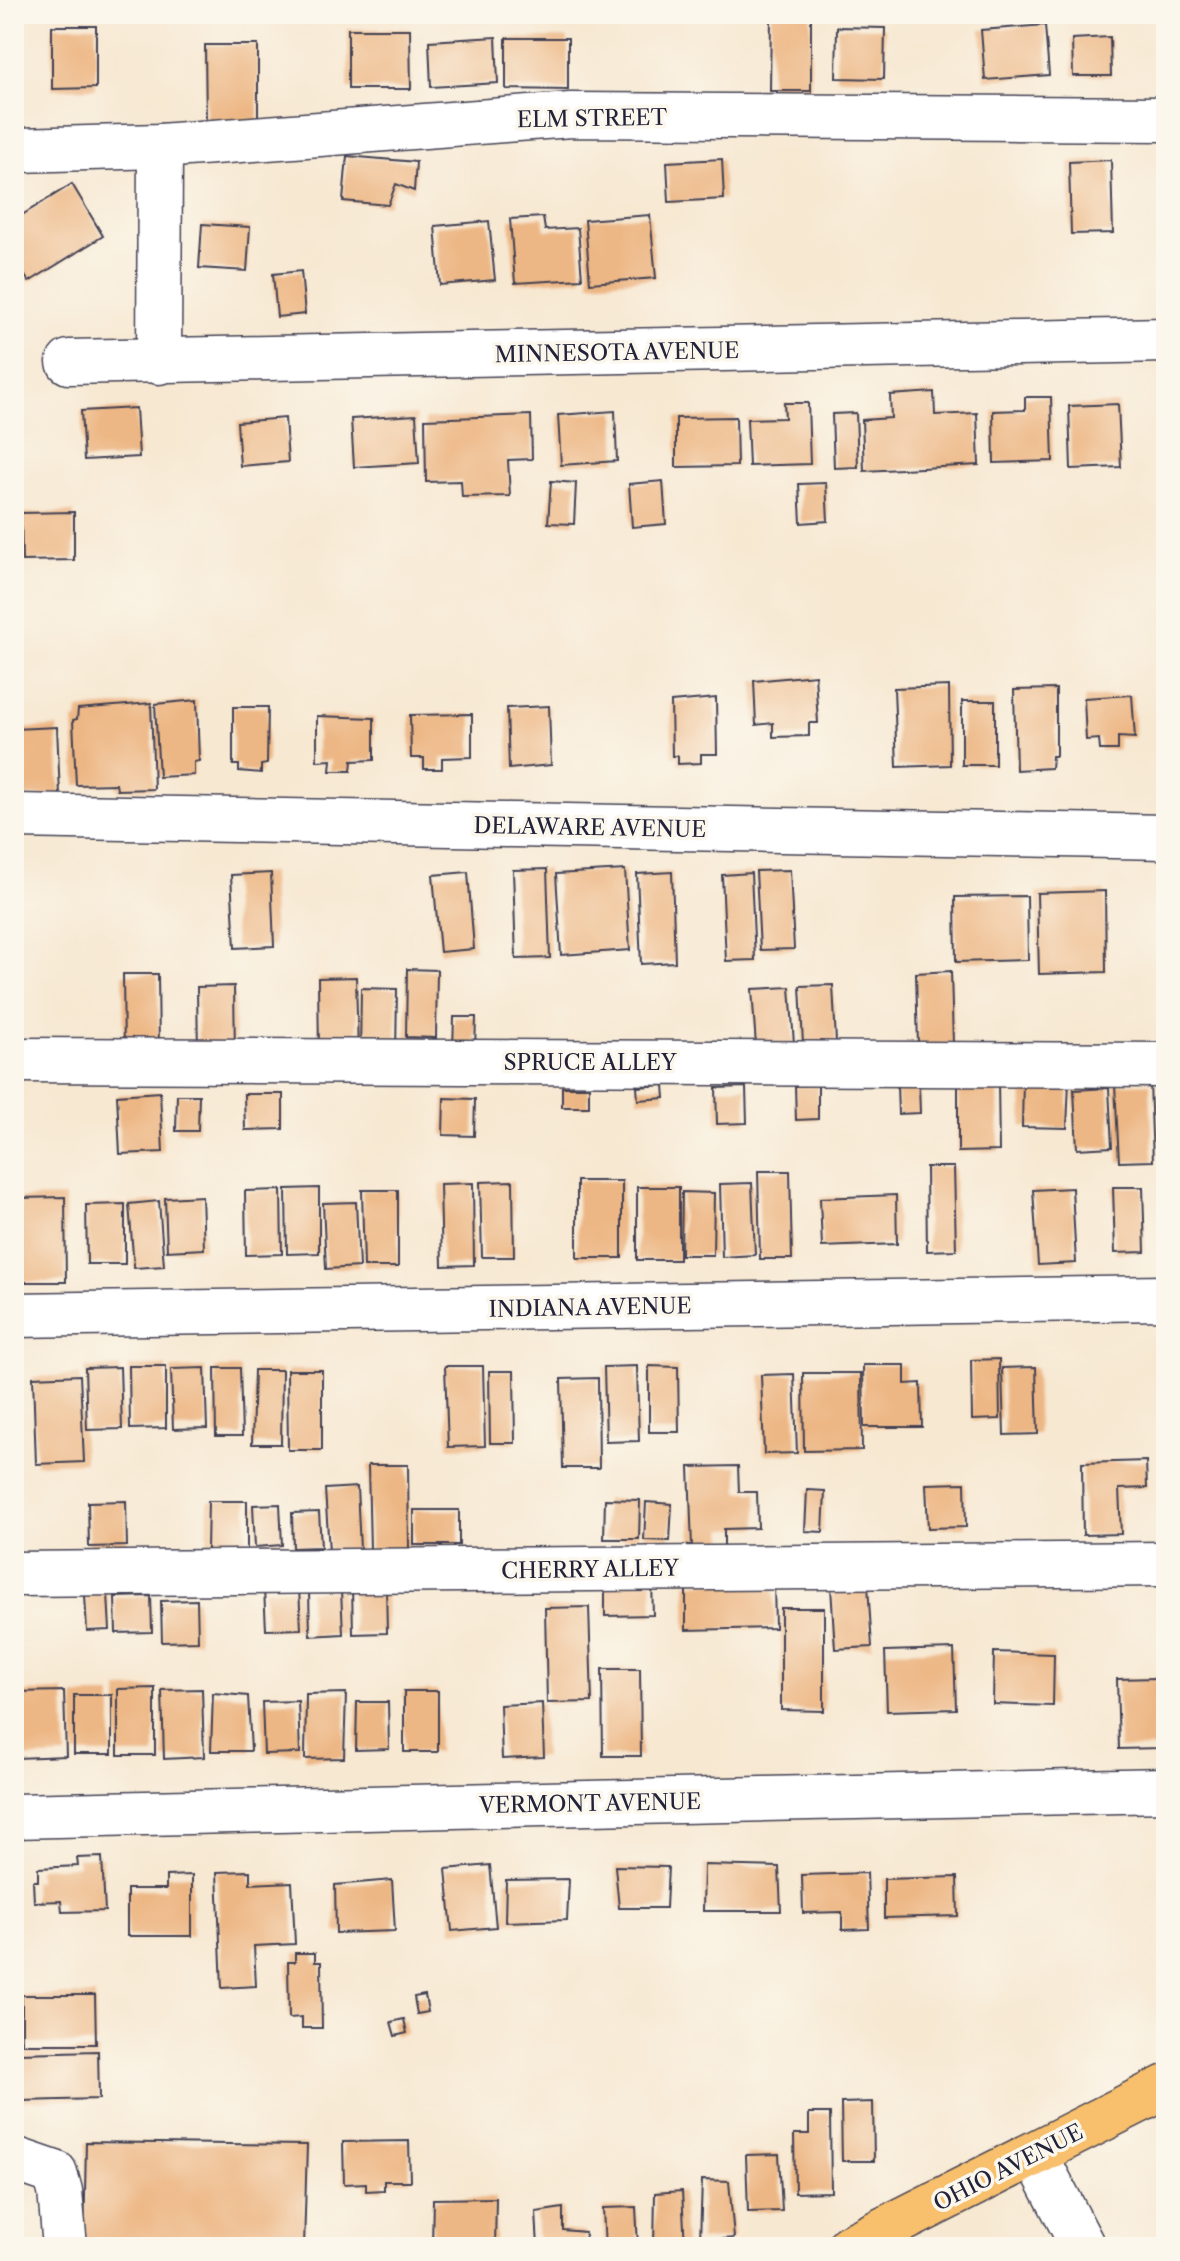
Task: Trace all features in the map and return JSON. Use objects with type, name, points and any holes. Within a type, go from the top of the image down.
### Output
[{"type":"main road","name":"OHIO AVENUE","points":[[849,2247],[1166,2087]]},
{"type":"street","name":"ELM STREET","points":[[18,150],[160,146],[571,115],[1166,119]]},
{"type":"street","points":[[159,362],[160,146]]},
{"type":"street","name":"MINNESOTA AVENUE","points":[[69,362],[1166,340]]},
{"type":"street","name":"DELAWARE AVENUE","points":[[14,816],[1166,837]]},
{"type":"street","name":"SPRUCE ALLEY","points":[[14,1060],[1166,1065]]},
{"type":"street","name":"INDIANA AVENUE","points":[[14,1315],[1166,1298]]},
{"type":"street","name":"CHERRY ALLEY","points":[[14,1574],[1166,1564]]},
{"type":"street","name":"VERMONT AVENUE","points":[[14,1816],[1166,1790]]},
{"type":"street","points":[[1035,2154],[1083,2247]]},
{"type":"street","points":[[14,2159],[55,2173],[60,2191],[65,2247]]},
{"type":"building","points":[[771,14],[811,14],[811,91],[770,91]]},
{"type":"building","points":[[1045,25],[1049,75],[985,80],[981,30]]},
{"type":"building","points":[[52,26],[96,26],[96,88],[52,89]]},
{"type":"building","points":[[837,27],[885,28],[884,79],[836,78]]},
{"type":"building","points":[[348,29],[410,29],[411,89],[348,89]]},
{"type":"building","points":[[496,37],[498,83],[431,87],[429,41]]},
{"type":"building","points":[[1110,37],[1111,76],[1073,76],[1072,39]]},
{"type":"building","points":[[506,38],[568,38],[568,90],[506,89]]},
{"type":"building","points":[[205,45],[258,45],[258,122],[206,123]]},
{"type":"building","points":[[347,156],[416,162],[414,191],[396,184],[388,205],[343,201]]},
{"type":"building","points":[[722,159],[724,199],[669,202],[667,162]]},
{"type":"building","points":[[1111,160],[1113,233],[1071,234],[1069,162]]},
{"type":"building","points":[[72,184],[103,236],[29,282],[14,259],[14,220]]},
{"type":"building","points":[[650,215],[656,278],[590,283],[585,220]]},
{"type":"building","points":[[543,217],[545,230],[578,228],[582,279],[515,283],[510,219]]},
{"type":"building","points":[[489,221],[495,280],[440,285],[435,226]]},
{"type":"building","points":[[202,224],[250,227],[247,271],[199,268]]},
{"type":"building","points":[[301,271],[305,314],[277,317],[273,274]]},
{"type":"building","points":[[934,392],[935,415],[977,413],[979,465],[864,471],[862,420],[891,418],[890,395]]},
{"type":"building","points":[[1025,397],[1051,397],[1053,461],[994,463],[993,411],[1025,410]]},
{"type":"building","points":[[784,403],[808,403],[810,464],[749,466],[747,419],[785,418]]},
{"type":"building","points":[[1118,404],[1121,467],[1071,469],[1069,406]]},
{"type":"building","points":[[136,408],[139,457],[84,460],[81,411]]},
{"type":"building","points":[[615,411],[617,461],[561,465],[558,415]]},
{"type":"building","points":[[856,413],[858,467],[834,468],[832,414]]},
{"type":"building","points":[[416,415],[419,463],[354,467],[351,419]]},
{"type":"building","points":[[531,415],[532,459],[508,460],[510,496],[462,497],[461,481],[426,482],[425,419]]},
{"type":"building","points":[[736,417],[737,466],[676,467],[676,418]]},
{"type":"building","points":[[285,418],[288,462],[240,466],[237,422]]},
{"type":"building","points":[[551,481],[576,483],[574,524],[548,523]]},
{"type":"building","points":[[663,481],[666,524],[632,527],[629,484]]},
{"type":"building","points":[[826,483],[828,521],[801,523],[799,484]]},
{"type":"building","points":[[74,512],[74,560],[22,561],[21,513]]},
{"type":"building","points":[[815,675],[818,723],[809,723],[809,736],[773,737],[773,723],[756,725],[754,681]]},
{"type":"building","points":[[949,686],[950,765],[897,767],[894,688]]},
{"type":"building","points":[[1056,689],[1056,756],[1052,756],[1051,768],[1016,770],[1014,690]]},
{"type":"building","points":[[1132,695],[1135,738],[1118,737],[1118,750],[1100,750],[1099,739],[1086,740],[1084,698]]},
{"type":"building","points":[[716,698],[717,754],[701,754],[701,763],[678,764],[678,756],[672,756],[671,702]]},
{"type":"building","points":[[197,700],[199,761],[194,762],[194,775],[159,777],[155,704]]},
{"type":"building","points":[[962,701],[995,701],[995,765],[962,765]]},
{"type":"building","points":[[151,703],[154,789],[117,790],[116,784],[76,785],[73,720],[77,719],[78,709]]},
{"type":"building","points":[[549,706],[551,765],[509,769],[507,708]]},
{"type":"building","points":[[233,707],[268,707],[267,764],[261,765],[261,773],[239,771],[239,765],[233,765]]},
{"type":"building","points":[[472,714],[472,757],[442,758],[442,769],[424,769],[424,758],[411,758],[410,715]]},
{"type":"building","points":[[317,716],[374,718],[374,760],[352,761],[351,771],[330,771],[331,760],[317,761]]},
{"type":"building","points":[[57,727],[60,795],[14,797],[14,729]]},
{"type":"building","points":[[547,869],[550,958],[516,959],[513,870]]},
{"type":"building","points":[[625,870],[630,950],[561,955],[556,874]]},
{"type":"building","points":[[790,870],[794,949],[760,950],[756,871]]},
{"type":"building","points":[[468,872],[474,949],[440,952],[433,875]]},
{"type":"building","points":[[672,872],[675,962],[641,964],[637,874]]},
{"type":"building","points":[[271,873],[274,946],[235,948],[231,875]]},
{"type":"building","points":[[751,873],[755,960],[726,961],[722,875]]},
{"type":"building","points":[[1105,891],[1106,972],[1039,974],[1037,893]]},
{"type":"building","points":[[1027,896],[1028,960],[956,962],[955,897]]},
{"type":"building","points":[[407,969],[437,970],[436,1038],[406,1037]]},
{"type":"building","points":[[951,971],[953,1044],[918,1045],[916,973]]},
{"type":"building","points":[[123,974],[158,974],[159,1051],[124,1051]]},
{"type":"building","points":[[356,977],[358,1051],[319,1052],[318,978]]},
{"type":"building","points":[[833,985],[836,1042],[803,1044],[800,986]]},
{"type":"building","points":[[234,986],[235,1055],[198,1055],[197,987]]},
{"type":"building","points":[[790,987],[794,1044],[756,1046],[752,989]]},
{"type":"building","points":[[361,988],[397,989],[396,1056],[360,1056]]},
{"type":"building","points":[[454,1017],[476,1017],[475,1050],[453,1050]]},
{"type":"building","points":[[958,1079],[998,1079],[999,1151],[958,1152]]},
{"type":"building","points":[[1023,1079],[1069,1081],[1067,1128],[1022,1127]]},
{"type":"building","points":[[1150,1083],[1153,1161],[1119,1162],[1115,1084]]},
{"type":"building","points":[[664,1085],[665,1098],[638,1100],[637,1087]]},
{"type":"building","points":[[818,1085],[818,1119],[796,1120],[795,1086]]},
{"type":"building","points":[[897,1085],[919,1085],[920,1113],[898,1114]]},
{"type":"building","points":[[562,1087],[589,1087],[589,1107],[562,1107]]},
{"type":"building","points":[[746,1087],[747,1123],[717,1124],[716,1088]]},
{"type":"building","points":[[1109,1088],[1112,1147],[1077,1149],[1074,1090]]},
{"type":"building","points":[[160,1092],[163,1152],[120,1154],[117,1095]]},
{"type":"building","points":[[244,1094],[283,1094],[283,1129],[245,1130]]},
{"type":"building","points":[[177,1095],[199,1095],[198,1131],[176,1131]]},
{"type":"building","points":[[444,1098],[475,1099],[474,1136],[443,1135]]},
{"type":"building","points":[[926,1167],[954,1167],[956,1250],[927,1251]]},
{"type":"building","points":[[758,1171],[790,1171],[792,1259],[760,1259]]},
{"type":"building","points":[[513,1181],[514,1257],[482,1257],[480,1182]]},
{"type":"building","points":[[577,1181],[622,1181],[622,1258],[577,1258]]},
{"type":"building","points":[[473,1183],[474,1265],[442,1266],[440,1184]]},
{"type":"building","points":[[752,1183],[755,1255],[722,1257],[720,1184]]},
{"type":"building","points":[[637,1187],[679,1187],[679,1260],[637,1260]]},
{"type":"building","points":[[1113,1187],[1143,1187],[1145,1252],[1115,1253]]},
{"type":"building","points":[[319,1188],[319,1253],[287,1254],[286,1189]]},
{"type":"building","points":[[1072,1188],[1076,1263],[1038,1265],[1033,1190]]},
{"type":"building","points":[[281,1190],[282,1254],[246,1255],[245,1191]]},
{"type":"building","points":[[362,1190],[398,1190],[398,1267],[364,1267]]},
{"type":"building","points":[[682,1192],[714,1193],[713,1255],[681,1255]]},
{"type":"building","points":[[896,1195],[897,1244],[822,1247],[820,1198]]},
{"type":"building","points":[[202,1196],[204,1249],[167,1251],[165,1198]]},
{"type":"building","points":[[65,1197],[66,1282],[21,1282],[20,1198]]},
{"type":"building","points":[[159,1201],[164,1266],[134,1268],[129,1204]]},
{"type":"building","points":[[356,1202],[359,1267],[326,1269],[323,1203]]},
{"type":"building","points":[[125,1204],[125,1264],[87,1264],[86,1205]]},
{"type":"building","points":[[999,1359],[1000,1419],[972,1420],[971,1360]]},
{"type":"building","points":[[863,1365],[905,1365],[905,1384],[921,1383],[922,1427],[864,1427]]},
{"type":"building","points":[[129,1366],[166,1366],[166,1428],[130,1429]]},
{"type":"building","points":[[445,1366],[483,1366],[485,1446],[448,1447]]},
{"type":"building","points":[[637,1366],[639,1441],[606,1442],[604,1367]]},
{"type":"building","points":[[649,1366],[678,1367],[679,1432],[649,1432]]},
{"type":"building","points":[[120,1367],[122,1429],[87,1430],[85,1368]]},
{"type":"building","points":[[1036,1367],[1038,1434],[1004,1435],[1002,1368]]},
{"type":"building","points":[[205,1368],[207,1428],[173,1429],[171,1369]]},
{"type":"building","points":[[215,1368],[240,1368],[242,1436],[216,1436]]},
{"type":"building","points":[[254,1370],[282,1370],[281,1444],[252,1444]]},
{"type":"building","points":[[287,1370],[322,1370],[322,1450],[288,1450]]},
{"type":"building","points":[[489,1371],[514,1371],[515,1443],[490,1443]]},
{"type":"building","points":[[803,1373],[861,1373],[862,1450],[804,1451]]},
{"type":"building","points":[[794,1374],[797,1453],[764,1454],[761,1375]]},
{"type":"building","points":[[80,1375],[84,1462],[36,1464],[33,1377]]},
{"type":"building","points":[[598,1378],[599,1468],[563,1468],[561,1379]]},
{"type":"building","points":[[1146,1461],[1147,1488],[1119,1489],[1121,1534],[1083,1535],[1082,1463]]},
{"type":"building","points":[[368,1465],[408,1465],[409,1549],[370,1550]]},
{"type":"building","points":[[738,1466],[739,1492],[757,1492],[758,1528],[724,1529],[724,1546],[692,1547],[689,1467]]},
{"type":"building","points":[[965,1483],[966,1527],[928,1528],[926,1484]]},
{"type":"building","points":[[357,1487],[360,1549],[329,1551],[325,1489]]},
{"type":"building","points":[[807,1490],[825,1491],[823,1532],[805,1531]]},
{"type":"building","points":[[605,1499],[640,1500],[639,1539],[604,1539]]},
{"type":"building","points":[[126,1501],[127,1546],[89,1547],[88,1502]]},
{"type":"building","points":[[208,1501],[247,1501],[247,1550],[207,1550]]},
{"type":"building","points":[[646,1502],[672,1504],[670,1541],[644,1540]]},
{"type":"building","points":[[280,1504],[282,1545],[255,1547],[253,1505]]},
{"type":"building","points":[[414,1510],[459,1510],[459,1545],[414,1545]]},
{"type":"building","points":[[319,1512],[321,1547],[293,1548],[292,1513]]},
{"type":"building","points":[[652,1581],[653,1615],[605,1616],[605,1582]]},
{"type":"building","points":[[774,1581],[775,1628],[686,1630],[686,1583]]},
{"type":"building","points":[[386,1585],[387,1633],[353,1634],[352,1586]]},
{"type":"building","points":[[868,1585],[872,1647],[835,1649],[831,1587]]},
{"type":"building","points":[[299,1588],[301,1629],[266,1630],[264,1589]]},
{"type":"building","points":[[341,1590],[343,1634],[310,1636],[309,1591]]},
{"type":"building","points":[[108,1594],[110,1630],[87,1631],[85,1595]]},
{"type":"building","points":[[151,1596],[152,1632],[116,1633],[115,1597]]},
{"type":"building","points":[[197,1600],[198,1641],[162,1642],[161,1601]]},
{"type":"building","points":[[589,1607],[592,1702],[547,1703],[545,1608]]},
{"type":"building","points":[[781,1608],[824,1608],[824,1711],[781,1710]]},
{"type":"building","points":[[954,1649],[956,1709],[887,1711],[885,1651]]},
{"type":"building","points":[[994,1652],[1054,1654],[1053,1706],[993,1704]]},
{"type":"building","points":[[602,1669],[640,1669],[641,1756],[603,1756]]},
{"type":"building","points":[[1157,1678],[1159,1748],[1119,1749],[1117,1679]]},
{"type":"building","points":[[155,1688],[155,1755],[118,1755],[118,1689]]},
{"type":"building","points":[[202,1689],[204,1757],[164,1759],[162,1690]]},
{"type":"building","points":[[64,1691],[66,1756],[17,1758],[15,1692]]},
{"type":"building","points":[[404,1691],[438,1691],[438,1752],[404,1752]]},
{"type":"building","points":[[213,1693],[248,1696],[251,1751],[211,1751]]},
{"type":"building","points":[[346,1693],[344,1758],[305,1759],[306,1694]]},
{"type":"building","points":[[74,1695],[112,1695],[112,1754],[74,1754]]},
{"type":"building","points":[[298,1701],[300,1753],[264,1754],[262,1702]]},
{"type":"building","points":[[357,1702],[388,1702],[389,1749],[356,1750]]},
{"type":"building","points":[[542,1703],[544,1757],[502,1759],[500,1705]]},
{"type":"building","points":[[102,1857],[105,1911],[62,1912],[61,1901],[34,1902],[33,1881],[38,1881],[38,1868],[78,1866],[77,1858]]},
{"type":"building","points":[[490,1865],[496,1927],[452,1931],[446,1869]]},
{"type":"building","points":[[704,1865],[779,1867],[781,1911],[703,1911]]},
{"type":"building","points":[[615,1866],[668,1867],[666,1908],[619,1908]]},
{"type":"building","points":[[250,1871],[250,1884],[292,1882],[295,1944],[254,1946],[256,1986],[222,1988],[217,1872]]},
{"type":"building","points":[[867,1873],[869,1929],[842,1930],[842,1912],[803,1913],[802,1875]]},
{"type":"building","points":[[192,1875],[192,1936],[127,1936],[127,1889],[166,1889],[166,1876]]},
{"type":"building","points":[[957,1877],[958,1916],[884,1918],[884,1879]]},
{"type":"building","points":[[569,1879],[567,1920],[505,1922],[506,1880]]},
{"type":"building","points":[[392,1880],[395,1931],[336,1933],[335,1885]]},
{"type":"building","points":[[295,1953],[315,1953],[315,1962],[321,1962],[322,2028],[302,2028],[302,2017],[289,2018],[288,1962],[295,1962]]},
{"type":"building","points":[[22,1995],[95,1995],[96,2044],[22,2044]]},
{"type":"building","points":[[425,1995],[428,2012],[417,2014],[414,1997]]},
{"type":"building","points":[[404,2019],[407,2033],[395,2036],[391,2022]]},
{"type":"building","points":[[98,2051],[99,2099],[21,2101],[19,2053]]},
{"type":"building","points":[[873,2102],[874,2161],[842,2161],[841,2103]]},
{"type":"building","points":[[809,2113],[830,2113],[831,2192],[795,2193],[794,2134],[809,2134]]},
{"type":"building","points":[[409,2141],[410,2181],[384,2181],[384,2190],[366,2191],[366,2183],[344,2184],[343,2142]]},
{"type":"building","points":[[86,2142],[307,2145],[304,2247],[84,2247]]},
{"type":"building","points":[[779,2154],[782,2211],[748,2212],[746,2155]]},
{"type":"building","points":[[702,2180],[729,2181],[734,2238],[700,2241]]},
{"type":"building","points":[[682,2191],[685,2247],[654,2247],[655,2193]]},
{"type":"building","points":[[496,2198],[495,2247],[432,2247],[433,2199]]},
{"type":"building","points":[[636,2207],[638,2247],[605,2247],[603,2208]]},
{"type":"building","points":[[563,2208],[563,2230],[585,2232],[586,2247],[538,2247],[536,2212]]}]
